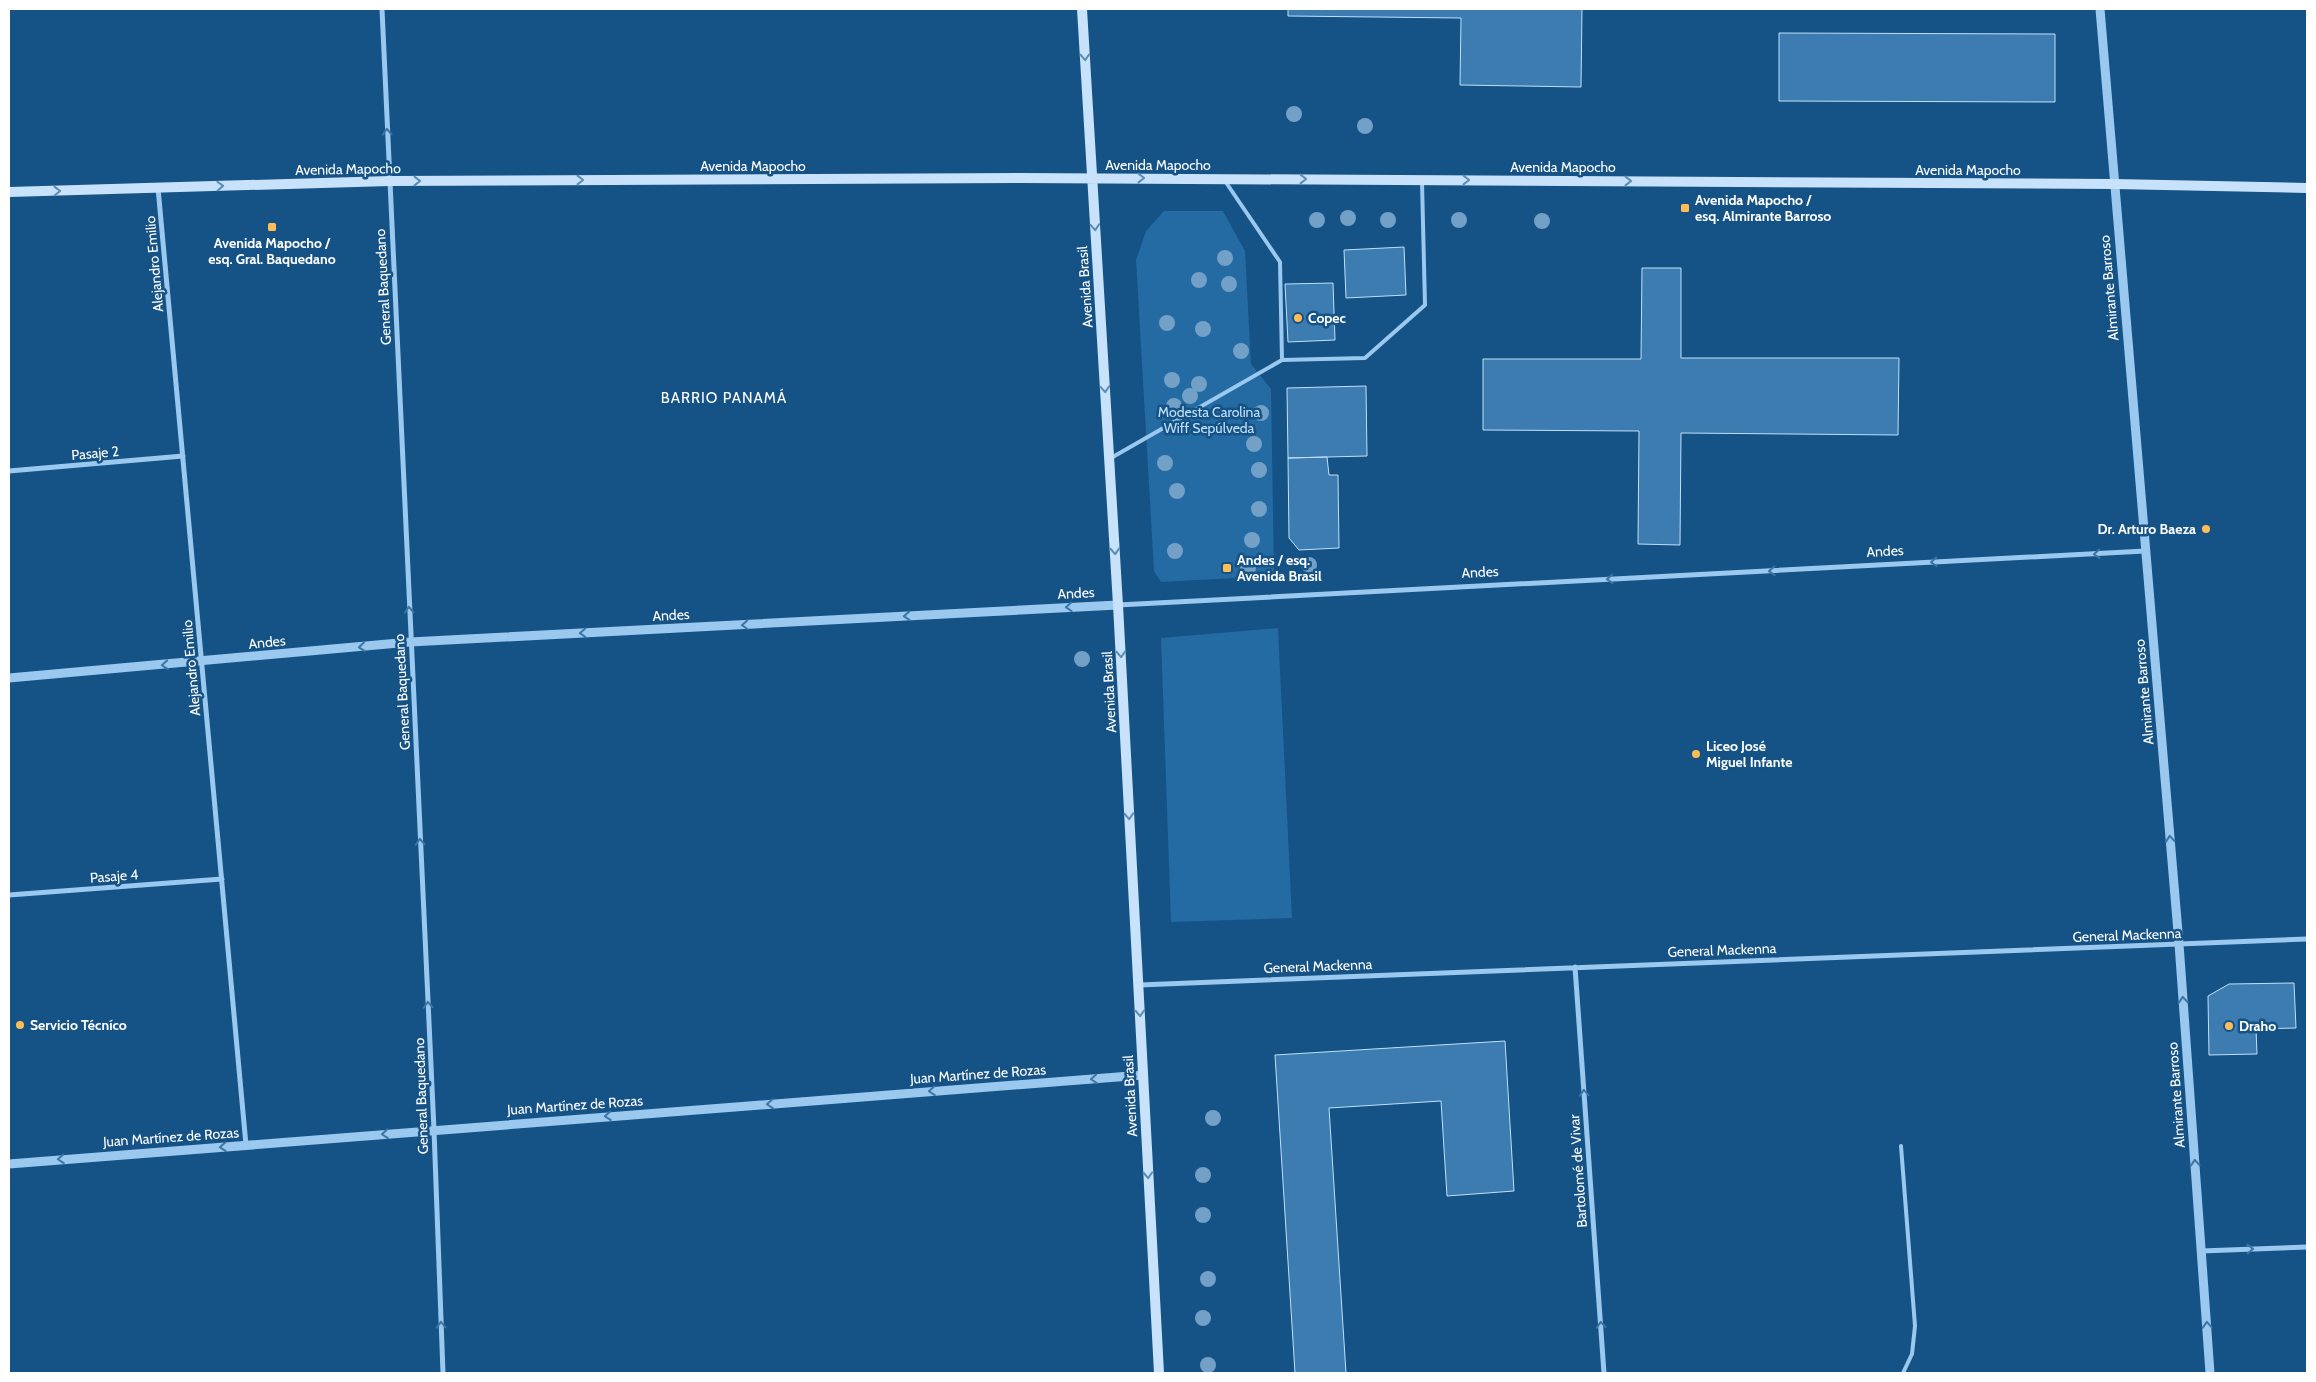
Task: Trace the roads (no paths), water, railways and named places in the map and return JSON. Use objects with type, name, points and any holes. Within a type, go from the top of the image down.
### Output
[{"type":"main road","name":"Avenida Brasil","points":[[1082,9],[1110,459],[1158,1373]]},
{"type":"main road","name":"Avenida Mapocho","points":[[9,192],[390,181],[1092,178],[2114,184],[2307,188]]},
{"type":"street","name":"General Baquedano","points":[[382,9],[434,1130],[442,1373]]},
{"type":"street","name":"Almirante Barroso","points":[[2100,9],[2179,944],[2210,1373]]},
{"type":"street","name":"Alejandro Emilio","points":[[158,188],[246,1145]]},
{"type":"street","name":"Pasaje 2","points":[[9,471],[183,456]]},
{"type":"street","name":"Andes","points":[[9,678],[410,642],[2145,551]]},
{"type":"street","name":"Pasaje 4","points":[[9,895],[222,879]]},
{"type":"street","name":"General Mackenna","points":[[1138,984],[2307,939]]},
{"type":"street","name":"Bartolomé de Vivar","points":[[1575,968],[1604,1373]]},
{"type":"street","name":"Juan Martínez de Rozas","points":[[9,1164],[1143,1075]]},
{"type":"street","points":[[2201,1251],[2307,1247]]},
{"type":"lane","points":[[1224,179],[1280,262],[1282,360]]},
{"type":"lane","points":[[1110,459],[1282,360],[1365,358],[1425,305],[1422,180]]},
{"type":"lane","points":[[1901,1146],[1915,1326],[1912,1354],[1903,1373]]},
{"type":"place","name":"Avenida Mapocho / esq. Almirante Barroso","points":[[1685,208]]},
{"type":"place","name":"Avenida Mapocho / esq. Gral. Baquedano","points":[[272,227]]},
{"type":"place","name":"Copec","points":[[1298,318]]},
{"type":"place","name":"Dr. Arturo Baeza","points":[[2206,529]]},
{"type":"place","name":"Andes / esq. Avenida Brasil","points":[[1227,568]]},
{"type":"place","name":"Liceo José Miguel Infante","points":[[1696,754]]},
{"type":"place","name":"Servicio Técníco","points":[[20,1025]]},
{"type":"place","name":"Draho","points":[[2229,1026]]},
{"type":"district","name":"BARRIO PANAMÁ","points":[[724,398]]},
{"type":"park label","name":"Modesta Carolina Wiff Sepúlveda","points":[[1209,420]]}]
